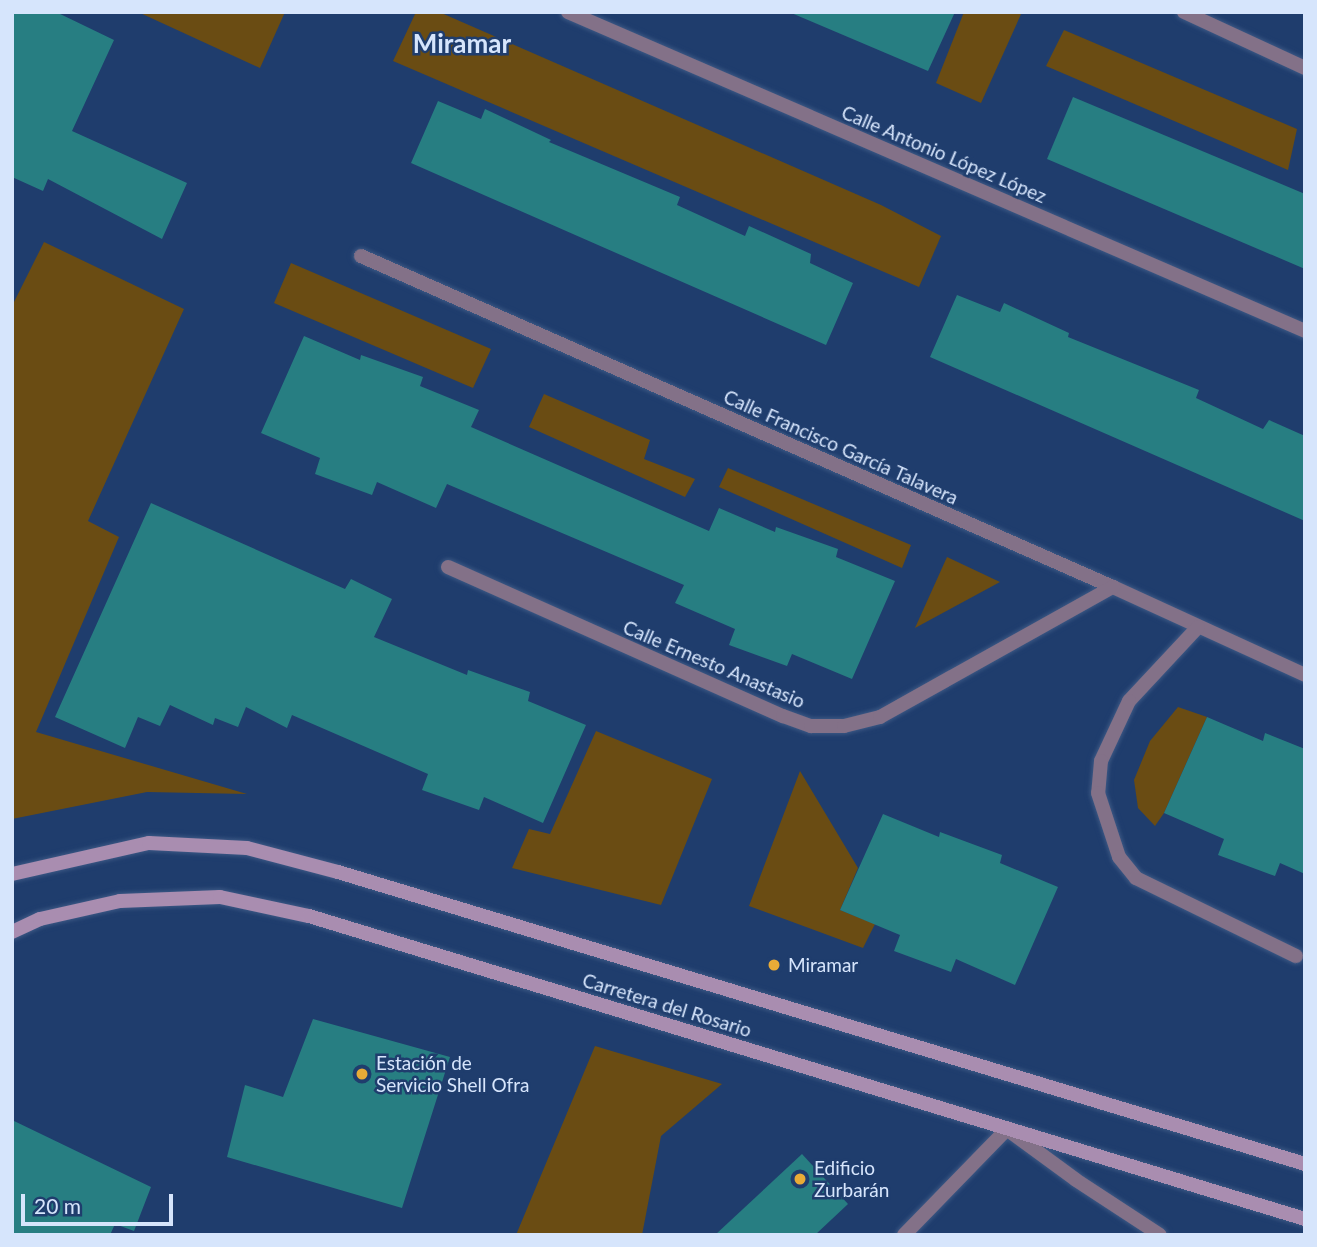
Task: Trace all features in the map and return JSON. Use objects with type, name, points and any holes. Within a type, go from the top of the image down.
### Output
[{"type":"main road","name":"Carretera del Rosario","points":[[12,874],[149,843],[247,848],[338,872],[1305,1164]]},
{"type":"main road","name":"Carretera del Rosario","points":[[12,932],[40,919],[120,901],[220,897],[309,916],[1305,1219]]},
{"type":"street","name":"Calle Antonio López López","points":[[568,12],[1305,331]]},
{"type":"street","points":[[1184,12],[1305,68]]},
{"type":"street","name":"Calle Francisco García Talavera","points":[[361,256],[1113,587],[1305,675]]},
{"type":"street","name":"Calle Ernesto Anastasio","points":[[448,567],[811,726],[833,726],[880,717],[1113,587]]},
{"type":"street","points":[[1198,627],[1129,701],[1101,761],[1098,793],[1119,857],[1136,878],[1296,956]]},
{"type":"street","points":[[904,1235],[1007,1129],[1076,1180],[1160,1235]]},
{"type":"shaded area","points":[[138,12],[285,12],[260,68]]},
{"type":"shaded area","points":[[416,12],[439,12],[881,205],[941,236],[919,287],[393,61]]},
{"type":"shaded area","points":[[964,12],[1022,12],[981,103],[936,83]]},
{"type":"shaded area","points":[[1064,30],[1297,129],[1288,170],[1046,66]]},
{"type":"shaded area","points":[[44,242],[184,309],[88,521],[119,537],[36,732],[247,794],[147,792],[12,819],[12,306]]},
{"type":"shaded area","points":[[291,263],[491,349],[473,388],[274,303]]},
{"type":"shaded area","points":[[544,394],[650,440],[644,459],[695,479],[685,497],[529,427]]},
{"type":"shaded area","points":[[728,468],[911,545],[902,568],[719,487]]},
{"type":"shaded area","points":[[947,557],[1000,582],[915,628]]},
{"type":"shaded area","points":[[1178,707],[1207,717],[1164,813],[1155,826],[1138,808],[1134,780],[1150,741]]},
{"type":"shaded area","points":[[596,731],[712,779],[661,905],[512,868],[529,829],[550,834]]},
{"type":"shaded area","points":[[800,771],[858,868],[840,910],[875,924],[863,948],[749,906]]},
{"type":"shaded area","points":[[595,1046],[722,1084],[661,1136],[642,1235],[516,1235]]},
{"type":"building","points":[[12,12],[56,12],[114,40],[72,131],[187,183],[162,239],[48,179],[43,191],[12,177]]},
{"type":"building","points":[[789,12],[955,12],[928,71]]},
{"type":"building","points":[[1073,97],[1305,194],[1305,269],[1047,159]]},
{"type":"building","points":[[438,101],[481,119],[485,109],[551,140],[549,142],[680,197],[677,205],[745,236],[749,226],[811,254],[810,263],[853,283],[826,345],[411,163]]},
{"type":"building","points":[[957,295],[1000,312],[1004,303],[1069,333],[1068,337],[1199,390],[1196,398],[1263,429],[1269,420],[1305,436],[1305,521],[930,357]]},
{"type":"building","points":[[304,336],[360,360],[361,355],[423,377],[420,386],[479,410],[471,427],[709,531],[719,508],[775,532],[776,527],[838,549],[836,557],[895,581],[852,679],[792,654],[787,666],[729,645],[735,629],[675,603],[684,585],[447,484],[436,508],[377,482],[372,495],[315,474],[320,458],[261,433]]},
{"type":"building","points":[[151,503],[345,589],[351,579],[392,599],[374,637],[467,675],[468,670],[530,692],[528,701],[586,725],[543,823],[484,797],[479,810],[422,790],[428,774],[292,715],[287,728],[246,707],[238,727],[215,718],[213,725],[170,705],[160,726],[138,717],[125,748],[55,717]]},
{"type":"building","points":[[1207,717],[1263,741],[1265,733],[1305,749],[1305,874],[1280,863],[1275,876],[1218,855],[1224,839],[1164,813]]},
{"type":"building","points":[[883,814],[939,837],[940,832],[1002,855],[1000,863],[1058,887],[1015,985],[956,959],[951,972],[894,951],[900,935],[840,910]]},
{"type":"building","points":[[313,1019],[450,1057],[402,1208],[227,1157],[245,1085],[283,1097]]},
{"type":"building","points":[[12,1120],[151,1187],[134,1231],[115,1224],[110,1235],[12,1235]]},
{"type":"building","name":"Edificio Zurbarán","points":[[802,1154],[848,1204],[815,1235],[715,1235]]},
{"type":"place","name":"Miramar","points":[[774,965]]},
{"type":"place","name":"Estación de Servicio Shell Ofra","points":[[362,1074]]},
{"type":"place","name":"Edificio Zurbarán","points":[[800,1179]]},
{"type":"district","name":"Miramar","points":[[462,44]]}]
